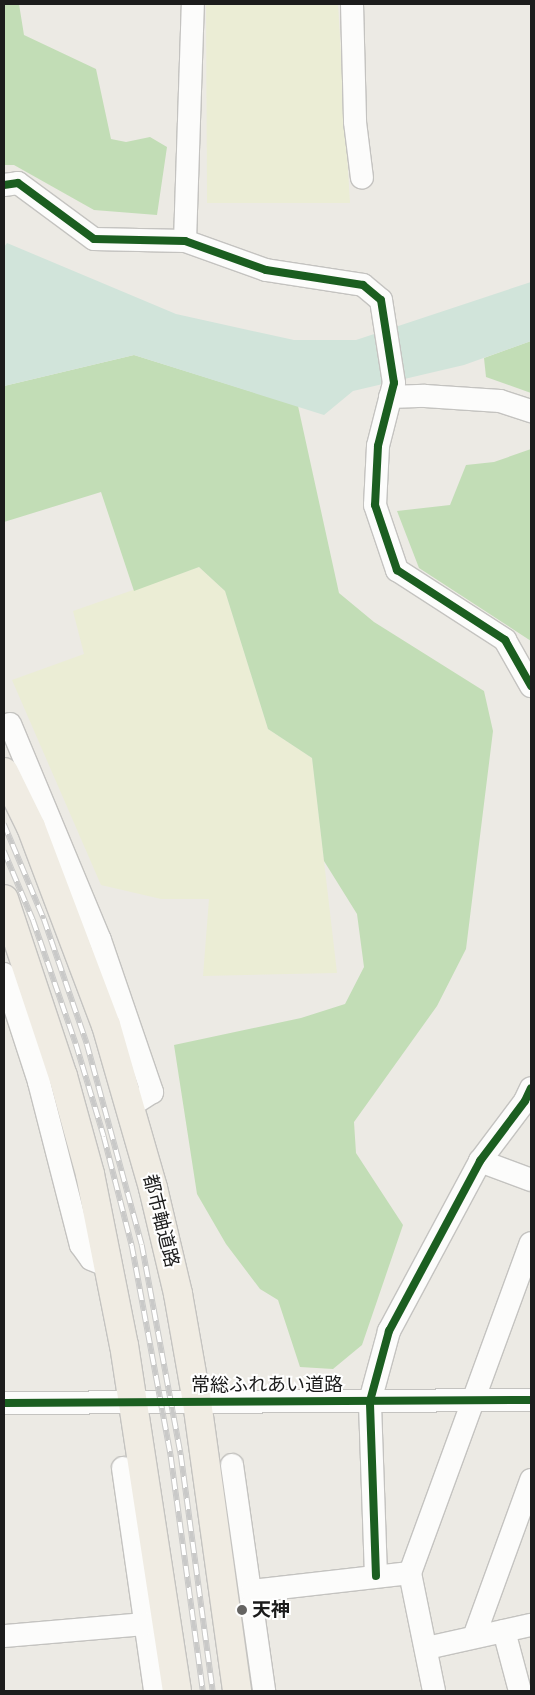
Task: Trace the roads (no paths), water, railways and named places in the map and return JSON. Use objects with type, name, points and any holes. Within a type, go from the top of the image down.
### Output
[{"type":"main road","name":"都市軸道路","points":[[4,772],[31,827],[106,1025],[132,1105],[178,1294],[197,1402],[237,1691]]},
{"type":"main road","points":[[4,899],[63,1076],[90,1174],[132,1402],[148,1578],[177,1691]]},
{"type":"street","points":[[185,241],[192,4]]},
{"type":"street","points":[[352,4],[355,122],[362,178]]},
{"type":"street","points":[[4,185],[18,183],[94,238],[185,241],[266,270],[363,285],[381,300],[394,382],[378,446],[375,505],[397,570],[505,640],[531,686]]},
{"type":"street","points":[[390,397],[425,396],[500,401],[531,411]]},
{"type":"street","points":[[6,721],[100,940],[152,1092],[132,1105]]},
{"type":"street","points":[[4,974],[39,1082],[81,1245],[91,1259],[108,1266]]},
{"type":"street","points":[[376,1576],[370,1401],[389,1330],[403,1299],[480,1161],[525,1101],[531,1088]]},
{"type":"street","points":[[480,1161],[531,1180]]},
{"type":"street","points":[[434,1691],[427,1648],[410,1573],[531,1244]]},
{"type":"street","name":"常総ふれあい道路","points":[[4,1403],[531,1400]]},
{"type":"street","points":[[232,1465],[252,1591],[264,1691]]},
{"type":"street","points":[[123,1468],[148,1578],[145,1624],[155,1691]]},
{"type":"street","points":[[474,1637],[531,1480]]},
{"type":"street","points":[[217,1542],[244,1539]]},
{"type":"street","points":[[252,1591],[410,1573]]},
{"type":"street","points":[[4,1636],[145,1624]]},
{"type":"street","points":[[427,1648],[531,1625]]},
{"type":"street","points":[[504,1631],[520,1691]]},
{"type":"railway","points":[[4,824],[44,919],[87,1044],[142,1245],[181,1455],[213,1691]]},
{"type":"railway","points":[[4,851],[33,920],[76,1044],[104,1137],[132,1246],[171,1457],[203,1691]]},
{"type":"place","name":"天神","points":[[242,1610]]}]
